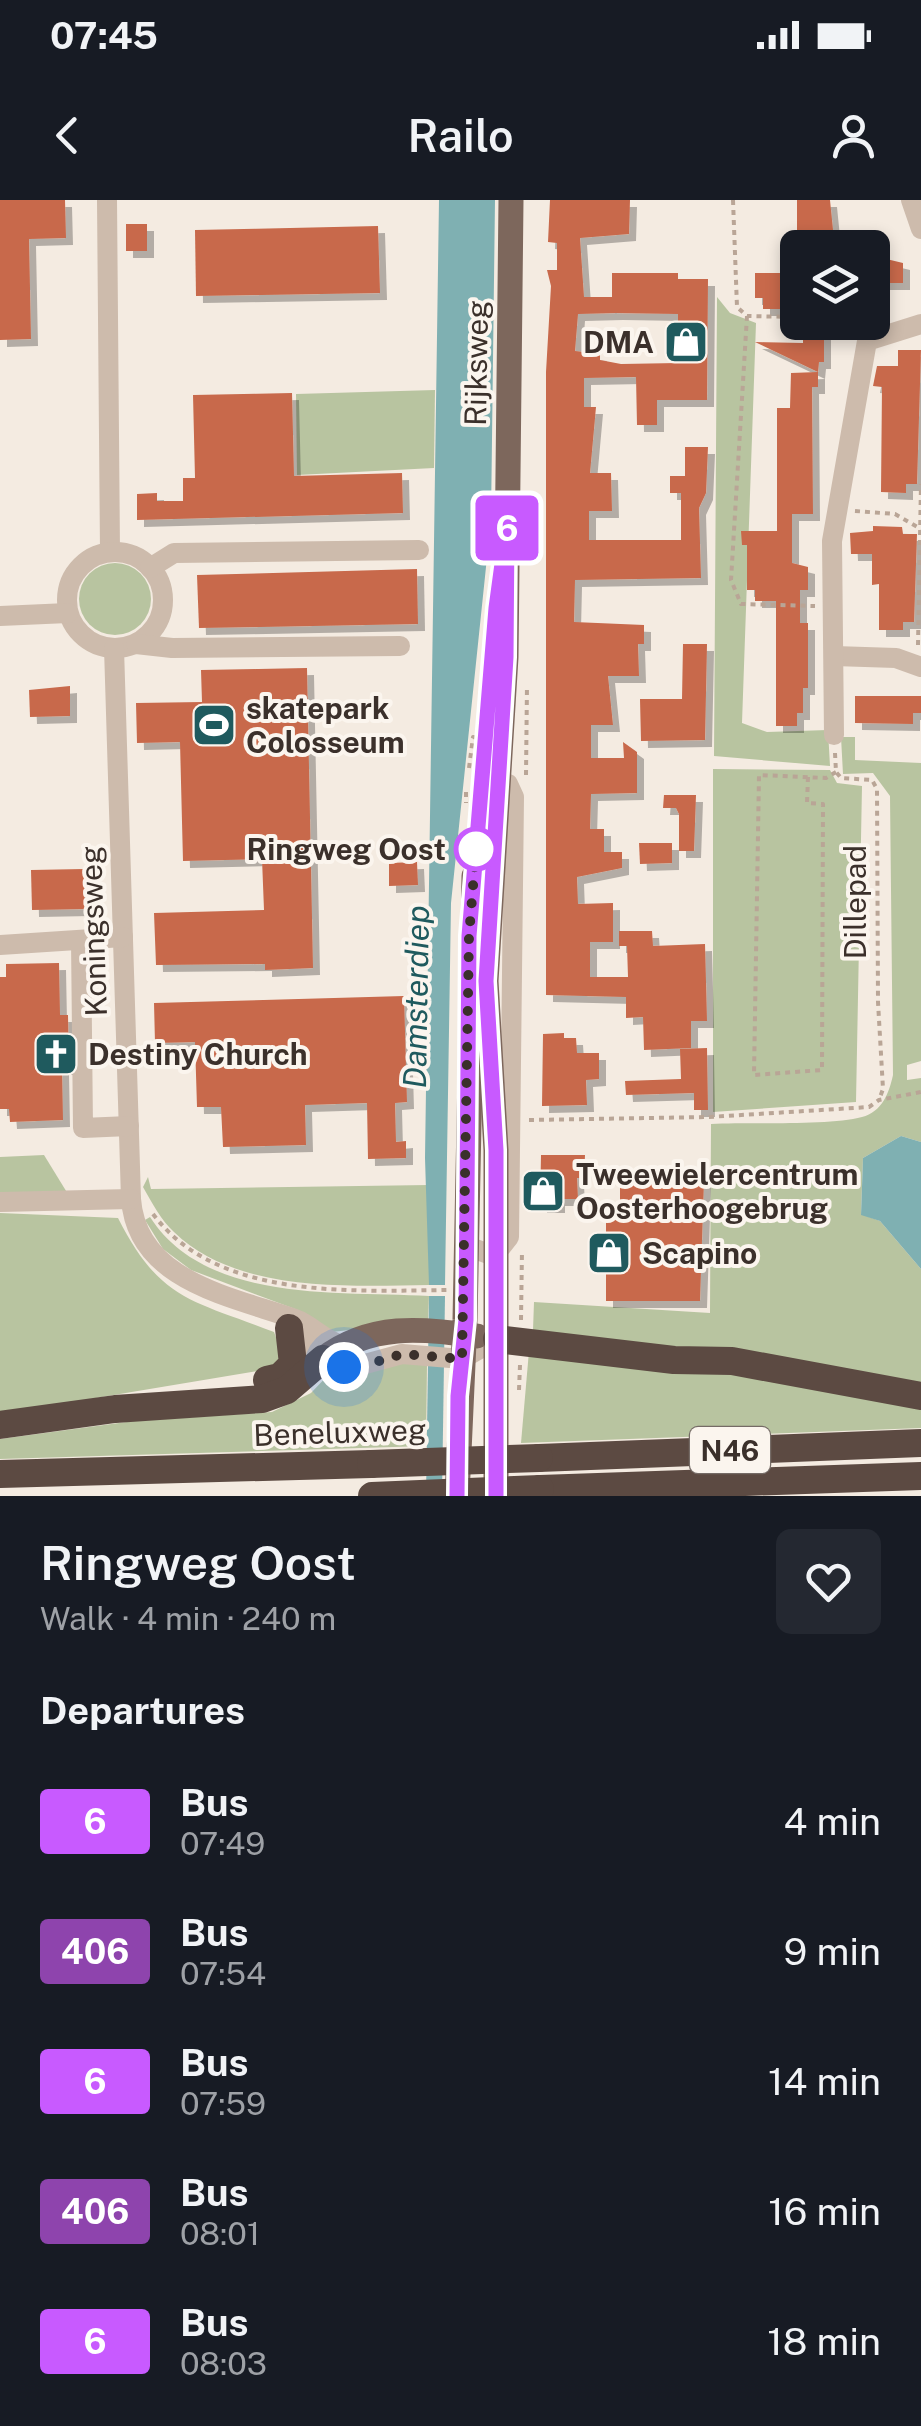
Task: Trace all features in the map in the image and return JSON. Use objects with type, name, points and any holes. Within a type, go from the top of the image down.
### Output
[{"type":"highway","points":[[157,1406],[199,1390],[280,1377],[294,1358],[280,1320]]},
{"type":"highway","points":[[497,1339],[767,1365],[921,1396]]},
{"type":"highway","points":[[0,1425],[275,1395],[307,1376],[332,1352]]},
{"type":"highway","name":"Beneluxweg","points":[[0,1474],[921,1443]]},
{"type":"highway","name":"N46","points":[[362,1496],[921,1476]]},
{"type":"main road","name":"Rijksweg","points":[[457,1496],[445,1344],[467,1246],[469,936],[489,779],[507,527],[511,200]]},
{"type":"main road","name":"Rijksweg","points":[[489,779],[486,981],[496,1150],[496,1496]]},
{"type":"main road","points":[[332,1352],[374,1332],[445,1344],[497,1339]]},
{"type":"street","points":[[107,200],[110,552]]},
{"type":"street","points":[[834,735],[832,541],[867,341],[921,324]]},
{"type":"street","points":[[150,568],[174,553],[419,550]]},
{"type":"street","points":[[136,644],[153,630],[162,610],[161,587],[150,568],[132,555],[110,552],[90,558],[75,572],[67,592],[68,612],[85,638],[114,648],[136,644],[172,648],[400,646]]},
{"type":"street","points":[[0,616],[68,612]]},
{"type":"street","name":"Koningsweg","points":[[114,648],[131,1200],[136,1228],[158,1262],[179,1276],[280,1320],[332,1352]]},
{"type":"street","points":[[834,656],[896,658],[919,666]]},
{"type":"street","points":[[0,945],[123,937]]},
{"type":"street","points":[[80,940],[83,1128],[129,1126]]},
{"type":"street","points":[[0,1202],[131,1200]]},
{"type":"street","points":[[467,1246],[494,1256]]},
{"type":"path","points":[[734,200],[735,303],[747,316],[780,317]]},
{"type":"path","points":[[747,316],[731,580],[740,604],[833,606]]},
{"type":"path","points":[[919,666],[921,484]]},
{"type":"path","points":[[837,510],[896,514],[920,529]]},
{"type":"path","points":[[808,777],[807,803],[823,804],[822,1070],[754,1074],[759,775],[808,777],[826,778],[836,772],[834,735]]},
{"type":"path","name":"Dillepad","points":[[836,772],[842,778],[872,780],[877,789],[878,1002],[883,1089],[879,1100]]},
{"type":"path","points":[[524,1120],[711,1117],[870,1107],[879,1100],[921,1092]]},
{"type":"path","points":[[131,1200],[148,1207],[188,1249],[244,1273],[294,1284],[358,1290],[455,1290]]},
{"type":"green space","points":[[717,297],[730,313],[756,323],[742,723],[767,732],[828,730],[830,766],[714,756]]},
{"type":"green space","points":[[435,390],[434,468],[297,475],[296,394]]},
{"type":"green space","points":[[115,563],[140,574],[151,599],[140,624],[115,635],[90,624],[79,599],[90,574]]},
{"type":"green space","points":[[841,737],[855,737],[855,760],[921,763],[921,1061],[907,1065],[907,1080],[921,1078],[921,1142],[901,1136],[863,1158],[861,1214],[880,1221],[921,1269],[921,1389],[533,1330],[534,1302],[710,1313],[711,1124],[848,1120],[875,1111],[887,1095],[893,1075],[890,796],[873,773],[843,774]]},
{"type":"green space","points":[[713,769],[830,770],[837,783],[862,786],[856,1102],[713,1112]]},
{"type":"green space","points":[[44,1155],[71,1199],[0,1199],[0,1157]]},
{"type":"green space","points":[[148,1177],[151,1189],[429,1185],[429,1285],[295,1282],[229,1266],[199,1252],[169,1227],[143,1187]]},
{"type":"green space","points":[[0,1213],[118,1218],[133,1245],[164,1282],[200,1304],[274,1332],[283,1357],[270,1369],[0,1414]]},
{"type":"green space","points":[[150,1217],[174,1245],[205,1265],[239,1279],[316,1292],[429,1296],[428,1321],[332,1332],[295,1309],[191,1270],[163,1249],[145,1220]]},
{"type":"green space","points":[[529,1351],[671,1365],[921,1403],[921,1428],[521,1443]]},
{"type":"green space","points":[[393,1361],[427,1364],[426,1446],[0,1459],[0,1439],[134,1421],[272,1412],[311,1393],[331,1372],[363,1376]]},
{"type":"water","points":[[439,200],[495,200],[491,519],[451,903],[445,1285],[429,1285],[425,1158]]},
{"type":"water","points":[[901,1136],[921,1142],[921,1269],[880,1221],[861,1215],[863,1158]]},
{"type":"water","points":[[429,1296],[445,1296],[442,1496],[426,1496]]},
{"type":"building","points":[[0,200],[65,200],[66,238],[29,239],[31,339],[0,340]]},
{"type":"building","points":[[550,200],[630,200],[629,234],[580,238],[584,297],[612,297],[612,273],[678,273],[678,279],[708,279],[707,400],[657,400],[657,425],[637,425],[636,377],[584,378],[584,407],[596,407],[590,473],[611,473],[612,511],[589,511],[589,540],[681,540],[681,493],[670,493],[670,476],[685,476],[685,447],[708,447],[706,493],[699,508],[701,578],[575,580],[574,622],[644,625],[644,644],[638,644],[639,676],[608,676],[613,725],[591,725],[591,758],[624,758],[623,742],[637,752],[637,793],[591,794],[590,829],[604,829],[604,852],[622,852],[622,868],[577,877],[578,904],[613,903],[613,942],[590,942],[590,977],[628,977],[627,946],[619,946],[619,931],[652,931],[653,946],[705,944],[707,1021],[691,1021],[691,1048],[644,1050],[643,1017],[626,1018],[626,997],[546,995],[546,372],[551,286],[547,270],[557,270],[557,243],[548,242]],"holes":[[[578,314],[678,314],[678,363],[621,364],[600,360],[600,354],[575,351]]]},
{"type":"building","points":[[797,200],[830,200],[833,230],[797,230]]},
{"type":"building","points":[[126,224],[147,224],[147,251],[126,251]]},
{"type":"building","points":[[378,226],[380,293],[196,296],[195,230]]},
{"type":"building","points":[[890,260],[903,263],[903,283],[890,283]]},
{"type":"building","points":[[755,273],[780,273],[780,309],[763,309],[763,298],[755,298]]},
{"type":"building","points":[[824,340],[824,362],[819,362],[818,372],[755,342]]},
{"type":"building","points":[[898,350],[921,350],[917,484],[906,484],[906,493],[881,492],[882,387],[873,386],[877,366],[898,366]]},
{"type":"building","points":[[818,372],[818,387],[812,387],[813,514],[792,514],[792,563],[808,567],[808,590],[800,590],[800,623],[808,623],[808,688],[803,688],[803,713],[797,713],[797,726],[776,726],[776,601],[755,601],[755,590],[747,590],[747,545],[742,545],[741,531],[777,531],[777,408],[790,408],[791,373]]},
{"type":"building","points":[[292,393],[294,476],[402,473],[403,513],[137,520],[137,494],[157,493],[157,501],[183,501],[183,478],[195,478],[193,395]]},
{"type":"building","points":[[873,526],[902,527],[903,534],[917,534],[914,622],[903,622],[903,630],[879,630],[879,584],[872,585],[872,554],[851,554],[850,533],[873,531]]},
{"type":"building","points":[[417,569],[418,624],[199,628],[197,575]]},
{"type":"building","points":[[683,644],[707,644],[705,740],[641,741],[640,699],[682,699]]},
{"type":"building","points":[[307,668],[313,968],[265,970],[265,964],[156,965],[154,913],[264,910],[262,859],[183,861],[180,742],[137,743],[136,703],[202,702],[201,670]]},
{"type":"building","points":[[70,686],[70,716],[30,717],[29,690]]},
{"type":"building","points":[[855,696],[921,696],[921,713],[913,713],[913,724],[855,723]]},
{"type":"building","points":[[664,795],[696,795],[694,851],[679,851],[679,814],[676,808],[663,808]]},
{"type":"building","points":[[639,843],[672,843],[672,863],[640,864]]},
{"type":"building","points":[[417,862],[418,885],[389,886],[389,863]]},
{"type":"building","points":[[84,869],[85,909],[32,910],[31,870]]},
{"type":"building","points":[[59,963],[60,1015],[68,1015],[69,1068],[62,1068],[63,1120],[10,1122],[9,1109],[0,1109],[0,977],[6,977],[6,964]]},
{"type":"building","points":[[404,996],[407,1102],[395,1103],[396,1142],[406,1141],[406,1158],[368,1159],[367,1103],[305,1105],[306,1145],[223,1147],[221,1107],[197,1107],[195,1042],[155,1043],[154,1003]]},
{"type":"building","points":[[564,1033],[564,1038],[576,1038],[577,1053],[599,1053],[599,1079],[586,1080],[587,1105],[542,1106],[543,1034]]},
{"type":"building","points":[[707,1048],[708,1110],[694,1110],[694,1093],[626,1095],[625,1081],[681,1079],[680,1049]]},
{"type":"building","points":[[541,1155],[585,1155],[584,1178],[577,1178],[578,1199],[558,1199],[558,1206],[540,1206]]},
{"type":"building","points":[[620,1180],[704,1180],[700,1301],[606,1301],[606,1212],[620,1212]]},
{"type":"bus line","name":"6","points":[[457,1496],[458,1396],[466,1320],[469,936],[496,608],[507,527],[506,657],[486,981],[496,1150],[494,1291],[500,1381],[496,1496]]},
{"type":"place","name":"DMA","points":[[686,342]]},
{"type":"place","name":"skatepark Colosseum","points":[[214,725]]},
{"type":"place","name":"Ringweg Oost","points":[[476,849]]},
{"type":"place","name":"Destiny Church","points":[[56,1054]]},
{"type":"place","name":"Tweewielercentrum Oosterhoogebrug","points":[[543,1191]]},
{"type":"place","name":"Scapino","points":[[609,1253]]},
{"type":"route","points":[[344,1367],[363,1366],[402,1354],[462,1359],[466,1320],[469,936],[476,849]]},
{"type":"water label","name":"Damsterdiep","points":[[416,997]]}]
